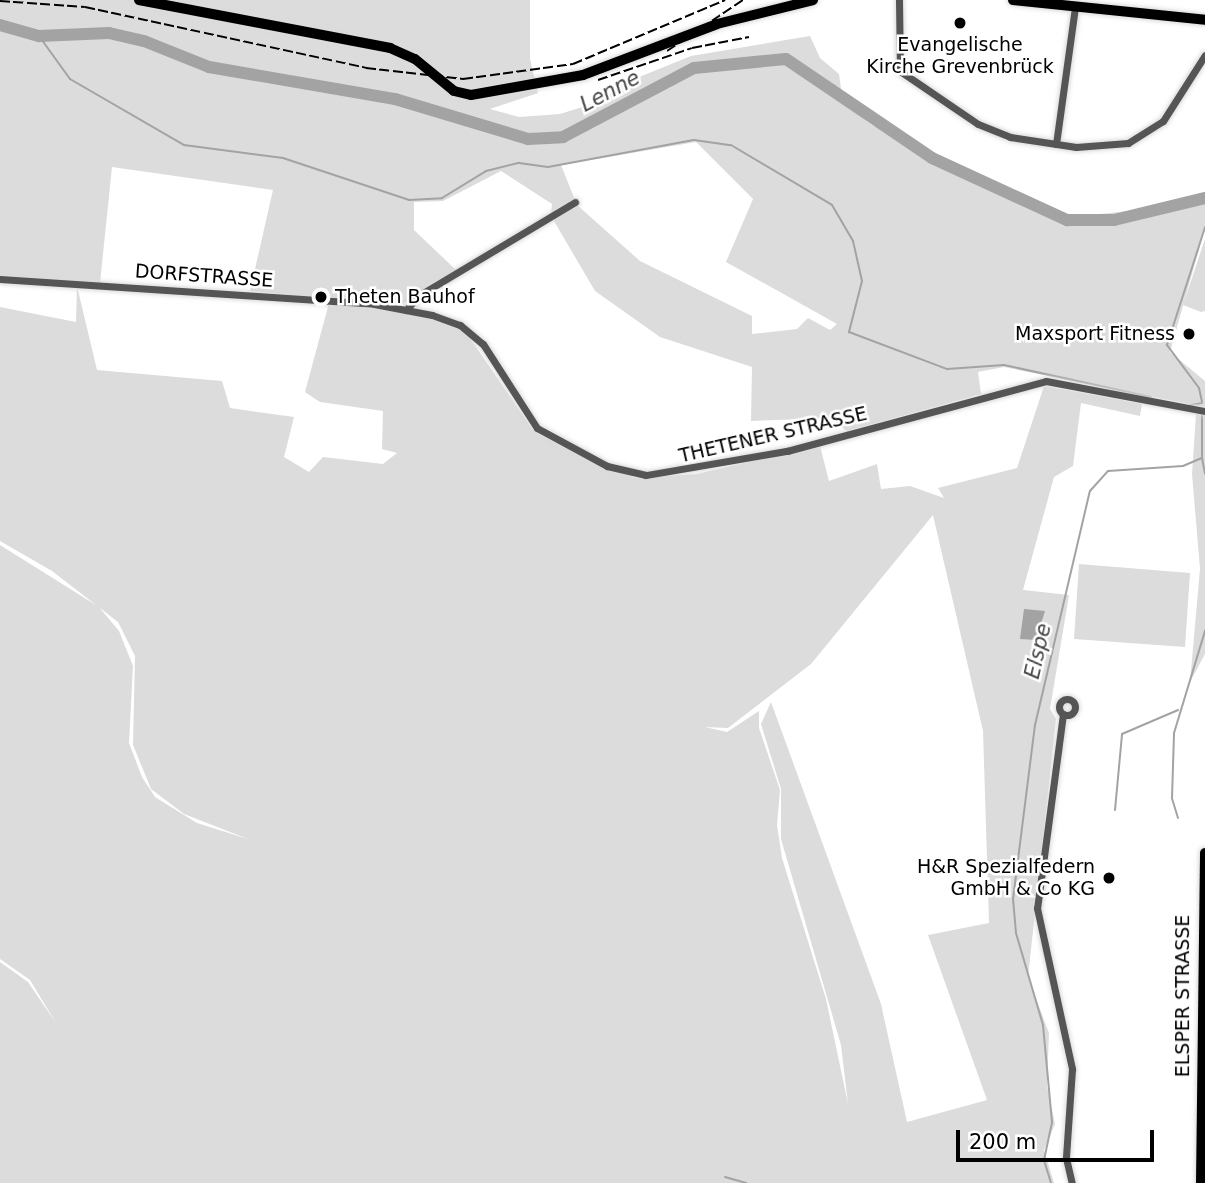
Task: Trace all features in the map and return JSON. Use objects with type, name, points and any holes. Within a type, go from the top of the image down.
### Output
[{"type":"main road","points":[[139,0],[390,48],[466,95],[583,75],[764,11],[813,0]]},
{"type":"main road","points":[[1013,0],[1205,20]]},
{"type":"main road","name":"ELSPER STRASSE","points":[[1201,1183],[1205,853]]},
{"type":"street","points":[[899,0],[904,76],[988,130],[1056,144],[1107,148],[1145,135],[1178,103],[1205,55]]},
{"type":"street","points":[[1056,144],[1074,7]]},
{"type":"street","points":[[406,310],[418,296],[575,202]]},
{"type":"street","name":"DORFSTRASSE","points":[[0,279],[406,310]]},
{"type":"street","name":"THETENER STRASSE","points":[[406,310],[474,334],[529,420],[546,435],[637,474],[674,474],[787,451],[1046,381],[1205,411]]},
{"type":"street","points":[[1063,714],[1037,908],[1072,1069],[1066,1158],[1072,1183]]},
{"type":"shaded area","points":[[0,0],[530,0],[530,59],[538,93],[490,109],[519,117],[560,114],[608,99],[612,88],[691,56],[810,36],[820,58],[839,74],[843,103],[872,125],[1062,218],[1205,203],[1205,228],[1170,352],[1205,381],[1205,407],[1004,367],[978,372],[981,394],[847,431],[830,418],[751,421],[752,367],[660,337],[595,291],[551,216],[552,204],[501,171],[443,201],[414,202],[414,230],[456,270],[400,306],[250,291],[273,190],[112,167],[100,283],[0,276]],"holes":[[[696,142],[753,199],[726,262],[837,324],[830,330],[808,318],[797,329],[752,334],[752,316],[640,261],[577,205],[561,165]]]},
{"type":"shaded area","points":[[1205,239],[1205,311],[1201,312],[1183,305]]},
{"type":"shaded area","points":[[77,286],[97,370],[222,381],[230,408],[294,417],[284,457],[309,472],[323,457],[383,464],[397,453],[382,449],[383,411],[320,402],[305,392],[329,303],[420,315],[465,331],[533,430],[635,478],[696,474],[820,446],[829,481],[877,464],[881,489],[910,486],[944,498],[938,488],[1017,468],[1044,386],[1142,404],[1140,416],[1081,403],[1073,466],[1054,477],[1023,590],[1069,595],[1050,709],[1056,719],[1028,977],[1049,1033],[1047,1086],[1055,1124],[1044,1150],[1054,1183],[0,1183],[0,962],[28,982],[56,1023],[30,980],[0,959],[0,545],[97,606],[52,571],[0,541],[0,307],[76,322]],"holes":[[[933,515],[983,731],[989,923],[928,935],[987,1100],[907,1122],[881,1004],[771,702],[761,724],[781,789],[781,839],[841,1045],[848,1104],[826,999],[782,858],[777,825],[780,790],[759,728],[759,711],[727,732],[705,727],[728,728],[811,664]],[[100,608],[118,622],[135,656],[133,745],[151,789],[184,814],[248,839],[197,823],[155,797],[142,777],[129,743],[133,666],[119,631]]]},
{"type":"shaded area","points":[[1196,414],[1205,415],[1205,654],[1190,682],[1200,569],[1192,474]]},
{"type":"shaded area","points":[[1079,564],[1190,573],[1185,647],[1074,639]]},
{"type":"shaded area","points":[[1024,609],[1045,611],[1036,640],[1020,639]]},
{"type":"waterway","name":"Lenne","points":[[0,25],[39,36],[109,33],[144,41],[209,67],[395,99],[528,139],[563,137],[694,68],[786,59],[932,158],[1067,220],[1114,220],[1205,198]]},
{"type":"waterway","points":[[39,36],[70,79],[184,145],[283,158],[409,200],[442,198],[486,171],[519,163],[548,167],[694,140],[731,145],[832,205],[853,241],[862,281],[849,332],[947,369],[1004,365],[1151,397]]},
{"type":"waterway","name":"Elspe","points":[[1202,402],[1199,388],[1167,345],[1205,227]]},
{"type":"waterway","points":[[1190,405],[1202,403]]},
{"type":"waterway","name":"Elspe","points":[[1051,1183],[1044,1160],[1052,1122],[1043,1025],[1016,933],[1013,899],[1035,725],[1090,491],[1108,471],[1183,466],[1202,458],[1202,415]]},
{"type":"waterway","points":[[1202,458],[1205,474]]},
{"type":"waterway","points":[[1178,818],[1172,798],[1174,733],[1205,631]]},
{"type":"waterway","points":[[1115,810],[1122,734],[1178,710]]},
{"type":"waterway","points":[[725,1177],[746,1183]]},
{"type":"railway","points":[[0,1],[85,7],[366,68],[463,79],[573,64],[725,0]]},
{"type":"railway","points":[[667,51],[743,0]]},
{"type":"railway","points":[[598,80],[692,48],[749,37]]},
{"type":"place","name":"Evangelische Kirche Grevenbrück","points":[[960,23]]},
{"type":"place","name":"Theten Bauhof","points":[[321,297]]},
{"type":"place","name":"Maxsport Fitness","points":[[1189,334]]},
{"type":"place","name":"H&R Spezialfedern GmbH & Co KG","points":[[1109,878]]}]
